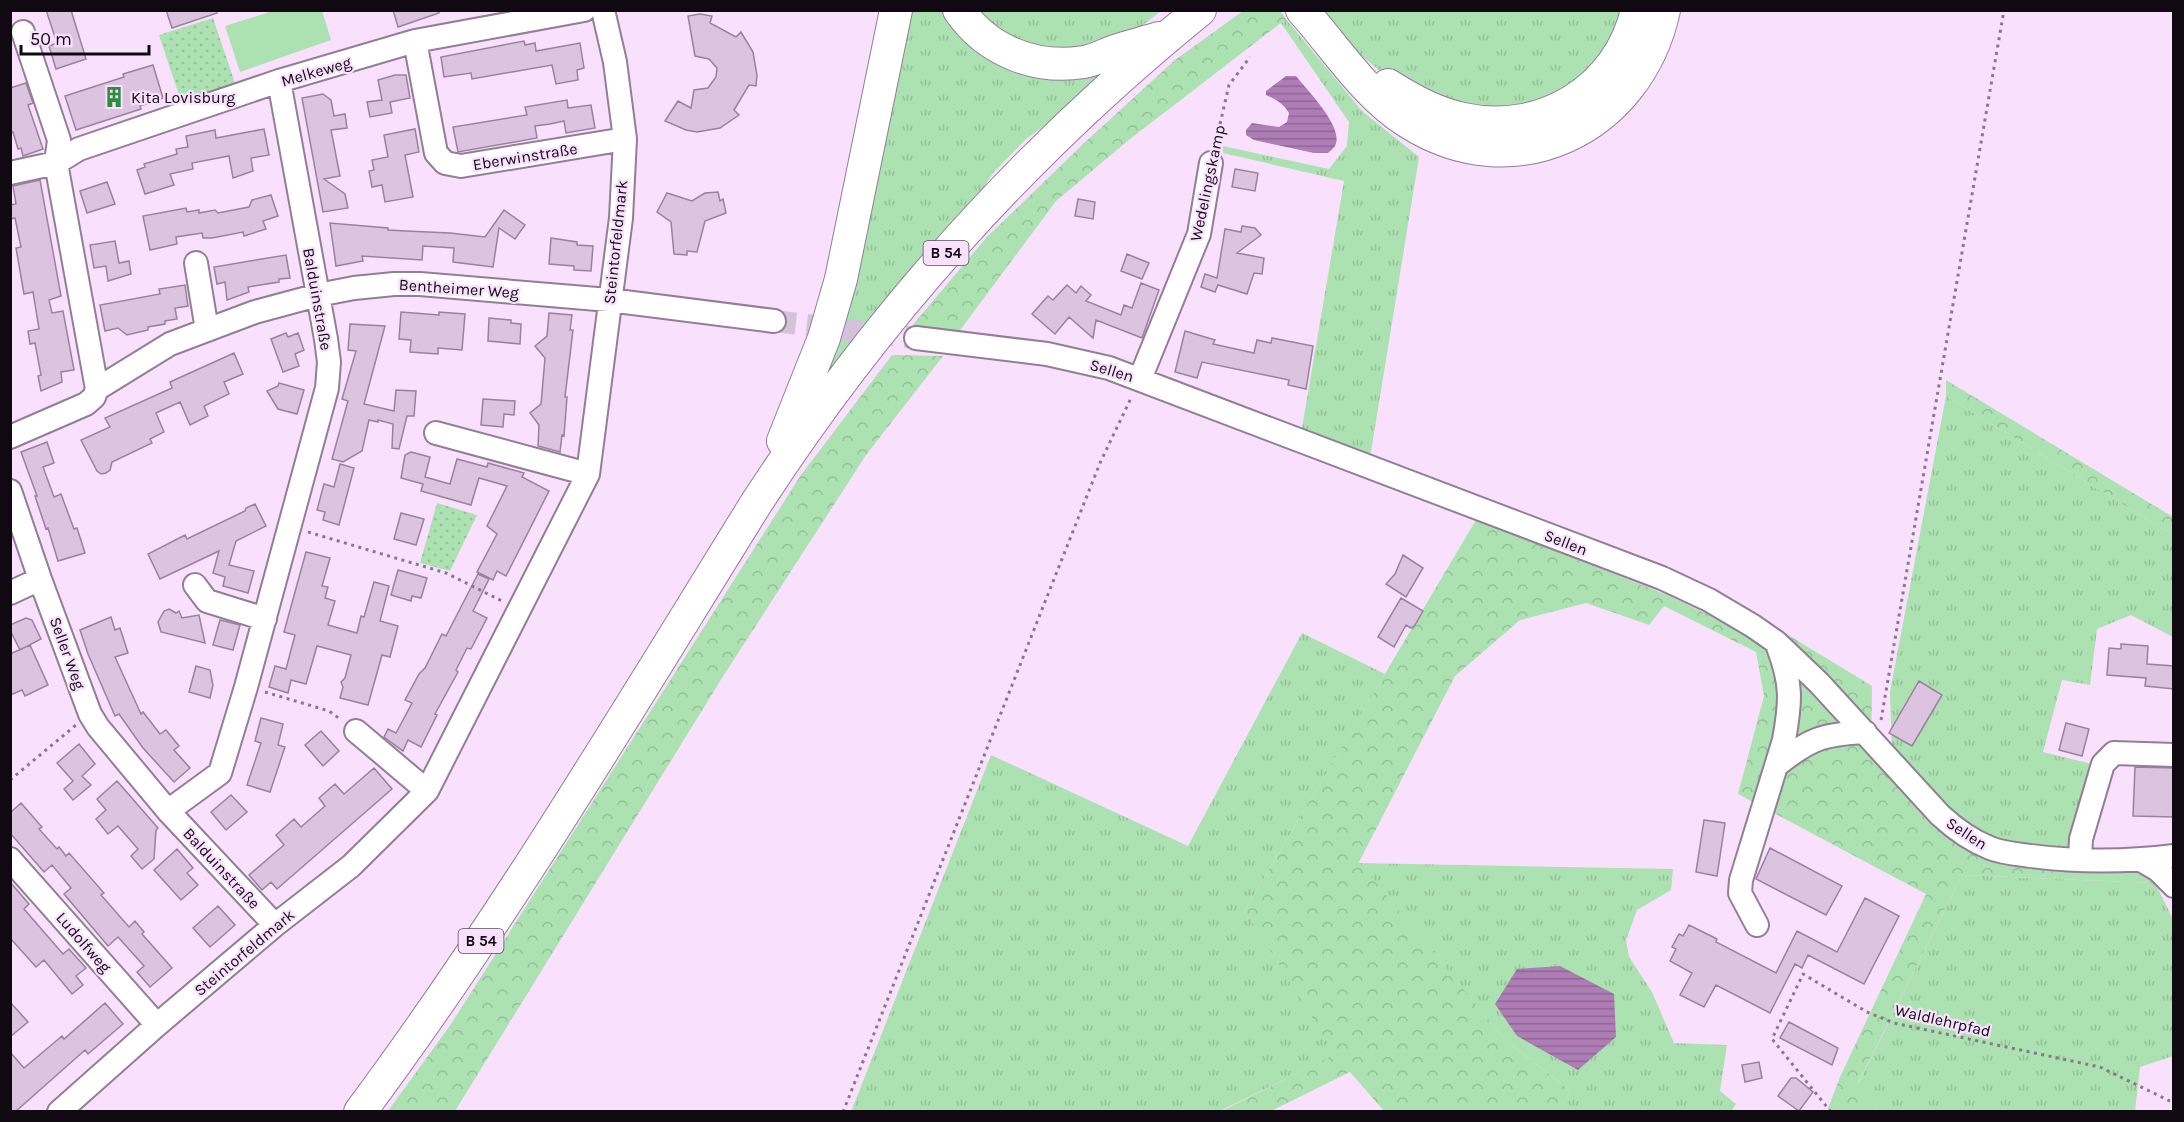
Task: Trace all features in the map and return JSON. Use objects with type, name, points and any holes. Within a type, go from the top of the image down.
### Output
[{"type":"highway","points":[[757,502],[815,364],[831,316],[841,279],[896,10]]},
{"type":"highway","points":[[959,10],[977,32],[996,46],[1021,58],[1054,64],[1086,61],[1168,36]]},
{"type":"highway","name":"B 54","points":[[360,1112],[427,1020],[500,912],[757,502],[793,448],[862,354],[973,221],[1113,83],[1200,10]]},
{"type":"highway","points":[[1302,10],[1377,97],[1412,125],[1454,143],[1479,149],[1503,150],[1532,147],[1556,140],[1584,128],[1608,111],[1627,91],[1641,70],[1655,44],[1664,10]]},
{"type":"highway","points":[[1328,40],[1388,85],[1420,105],[1464,119],[1490,122],[1512,121],[1531,119],[1552,112],[1575,101],[1595,86],[1612,66],[1625,45],[1637,10]]},
{"type":"street","name":"Melkeweg","points":[[10,172],[56,163],[79,149],[279,81],[415,42],[584,10]]},
{"type":"street","name":"Steintorfeldmark","points":[[59,1112],[157,1024],[351,866],[427,791],[588,474],[621,218],[625,139],[615,62],[603,10]]},
{"type":"street","points":[[23,32],[59,140],[56,163],[97,388]]},
{"type":"street","name":"Eberwinstraße","points":[[415,42],[436,153],[445,164],[461,166],[625,139]]},
{"type":"street","name":"Balduinstraße","points":[[168,811],[220,773],[265,619],[327,388],[329,362],[279,81]]},
{"type":"street","name":"Wedelingskamp","points":[[1140,379],[1199,234],[1211,163]]},
{"type":"street","points":[[196,263],[207,330]]},
{"type":"street","name":"Bentheimer Weg","points":[[10,437],[86,405],[97,388],[170,344],[255,312],[318,295],[354,288],[411,284],[609,300]]},
{"type":"street","points":[[609,300],[774,321]]},
{"type":"street","name":"Sellen","points":[[916,338],[1067,358],[1109,368],[1662,578],[1709,600],[1776,642],[1819,683],[1940,815],[1972,840],[1992,849],[2014,854],[2080,859],[2141,860],[2174,856]]},
{"type":"street","points":[[436,433],[588,474]]},
{"type":"street","name":"Seller Weg","points":[[10,491],[40,579],[94,720]]},
{"type":"street","points":[[10,593],[40,579]]},
{"type":"street","points":[[195,585],[207,601],[265,619]]},
{"type":"street","points":[[1757,925],[1740,893],[1741,880],[1784,740],[1790,686],[1776,642]]},
{"type":"street","name":"Balduinstraße","points":[[94,720],[168,811],[275,926]]},
{"type":"street","points":[[356,731],[427,791]]},
{"type":"street","points":[[1776,766],[1798,748],[1820,737],[1839,733],[1871,739]]},
{"type":"street","points":[[2080,859],[2081,839],[2103,764],[2114,753],[2174,755]]},
{"type":"street","name":"Ludolfweg","points":[[10,860],[157,1024]]},
{"type":"street","points":[[2141,860],[2158,870],[2174,886]]},
{"type":"path","points":[[1871,739],[2004,10]]},
{"type":"path","name":"Wedelingskamp","points":[[1211,163],[1229,85],[1250,57]]},
{"type":"path","points":[[843,1112],[1100,463],[1140,379]]},
{"type":"path","points":[[290,526],[446,573],[520,610]]},
{"type":"path","points":[[246,687],[329,711],[356,731]]},
{"type":"path","points":[[10,780],[94,720]]},
{"type":"path","name":"Waldlehrpfad","points":[[1831,1112],[1772,1039],[1803,974],[1867,1011],[1894,1023],[2100,1067],[2174,1103]]},
{"type":"green space","points":[[273,11],[322,11],[331,40],[240,72],[225,26]]},
{"type":"green space","points":[[904,11],[949,11],[965,30],[1116,65],[1062,113],[1026,139],[993,173],[978,196],[809,402]]},
{"type":"green space","points":[[971,11],[1161,11],[1139,28],[1109,45],[1029,52]]},
{"type":"green space","points":[[1243,11],[1280,11],[1286,19],[1130,139],[1056,201],[958,333],[911,327],[986,238],[1083,144],[1175,60]]},
{"type":"green space","points":[[1316,11],[1628,11],[1614,47],[1551,102],[1466,110],[1380,71],[1352,48]]},
{"type":"green space","points":[[213,18],[236,86],[181,101],[159,35]]},
{"type":"green space","points":[[1286,19],[1362,111],[1419,157],[1370,458],[1302,428],[1344,181],[1223,153],[1223,146],[1329,169],[1347,146],[1349,122],[1281,23]]},
{"type":"green space","points":[[892,355],[943,356],[866,455],[722,678],[455,1111],[388,1111],[451,1024],[801,475]]},
{"type":"green space","points":[[1946,380],[2173,517],[2173,535],[1946,396]]},
{"type":"green space","points":[[1946,396],[2173,535],[2173,637],[2131,615],[2097,629],[2090,685],[2062,680],[2043,752],[2092,764],[2069,850],[2004,842],[1973,832],[1945,814],[1931,801],[1892,755],[1890,692]]},
{"type":"green space","points":[[437,503],[477,515],[450,571],[420,563]]},
{"type":"green space","points":[[1476,520],[1665,594],[1767,643],[1780,630],[1872,686],[1871,755],[2010,859],[2145,872],[2155,883],[1962,875],[1858,1083],[1878,1111],[1827,1111],[1840,1077],[1926,894],[1738,794],[1764,696],[1756,652],[1664,606],[1649,625],[1586,603],[1520,620],[1455,676],[1359,862],[1506,1041],[1571,1091],[1559,1111],[1384,1111],[1350,1072],[1271,1111],[1220,1112],[1335,1054],[1245,910]]},
{"type":"green space","points":[[1302,633],[1385,674],[1245,910],[1336,1054],[1220,1111],[851,1112],[991,755],[1188,846]]},
{"type":"green space","points":[[1359,863],[1673,869],[1671,890],[1637,910],[1626,940],[1629,957],[1652,992],[1674,1043],[1727,1045],[1720,1091],[1736,1104],[1731,1112],[1559,1111],[1571,1091],[1506,1041]]},
{"type":"green space","points":[[1962,875],[2155,883],[2173,919],[2173,1056],[2140,1067],[2135,1111],[1878,1111],[1858,1084]]},
{"type":"shaded area","points":[[1286,76],[1296,76],[1316,100],[1335,129],[1337,138],[1335,146],[1328,153],[1314,153],[1254,140],[1246,135],[1246,130],[1252,123],[1279,127],[1287,122],[1289,113],[1287,110],[1279,102],[1266,95],[1266,91]]},
{"type":"shaded area","points":[[1560,966],[1614,994],[1616,1037],[1578,1070],[1517,1036],[1495,1004],[1517,969]]},
{"type":"building","points":[[46,10],[71,10],[86,59],[56,69],[49,46],[57,43]]},
{"type":"building","points":[[166,10],[217,10],[217,13],[172,28]]},
{"type":"building","points":[[393,10],[439,10],[439,13],[398,27]]},
{"type":"building","points":[[700,14],[712,16],[710,23],[736,37],[741,32],[753,52],[757,75],[756,86],[749,85],[734,110],[739,115],[720,128],[697,132],[665,121],[678,101],[691,108],[694,90],[708,88],[716,77],[717,68],[709,59],[695,56],[688,16]]},
{"type":"building","points":[[524,41],[525,45],[535,43],[536,51],[580,43],[584,68],[577,70],[578,80],[556,84],[552,65],[472,79],[471,73],[444,77],[441,57]]},
{"type":"building","name":"Kita Lovisburg","points":[[153,65],[163,98],[140,106],[141,109],[76,130],[65,96]]},
{"type":"building","points":[[395,75],[406,75],[410,98],[390,102],[392,113],[370,117],[367,102],[382,100],[378,80]]},
{"type":"building","points":[[26,83],[33,103],[28,105],[43,149],[23,156],[21,148],[18,149],[13,132],[10,133],[10,88]]},
{"type":"building","points":[[323,94],[331,100],[334,116],[345,114],[347,128],[331,130],[340,176],[324,179],[345,194],[348,208],[323,212],[302,98]]},
{"type":"building","points":[[567,100],[568,108],[591,105],[595,128],[566,133],[564,121],[535,126],[537,138],[458,152],[453,127],[527,115],[525,107]]},
{"type":"building","points":[[264,129],[269,155],[251,158],[253,171],[233,178],[229,156],[192,163],[193,169],[170,174],[174,185],[145,194],[137,170],[145,167],[144,164],[177,154],[176,149],[188,147],[186,136],[215,130],[216,138]]},
{"type":"building","points":[[415,129],[419,152],[405,155],[413,197],[385,202],[382,185],[372,187],[369,171],[374,170],[372,160],[388,157],[384,135]]},
{"type":"building","points":[[1235,169],[1258,173],[1255,191],[1232,187]]},
{"type":"building","points":[[40,180],[61,296],[49,300],[52,313],[63,311],[74,370],[61,372],[62,382],[41,391],[38,376],[41,375],[35,343],[30,344],[28,331],[39,329],[33,292],[24,294],[16,248],[21,247],[15,218],[10,219],[10,205],[16,204],[13,186]]},
{"type":"building","points":[[107,182],[115,204],[87,213],[80,191]]},
{"type":"building","points":[[718,192],[720,201],[723,199],[726,213],[705,221],[697,252],[687,251],[687,255],[674,254],[671,222],[657,212],[667,193],[692,201],[705,193]]},
{"type":"building","points":[[271,195],[278,216],[263,221],[266,229],[244,236],[243,232],[212,238],[203,238],[202,233],[176,237],[177,244],[150,250],[143,216],[186,208],[187,212],[199,210],[199,213],[215,210],[218,213],[249,207],[252,200]]},
{"type":"building","points":[[1078,199],[1095,202],[1093,219],[1075,216]]},
{"type":"building","points":[[504,210],[525,225],[515,239],[499,228],[493,267],[453,262],[454,248],[423,246],[422,260],[362,256],[363,261],[336,266],[330,223],[485,237]]},
{"type":"building","points":[[1242,226],[1255,228],[1261,235],[1237,253],[1264,258],[1262,274],[1254,273],[1247,294],[1218,285],[1215,292],[1201,287],[1205,274],[1217,278],[1225,229],[1241,232]]},
{"type":"building","points":[[551,238],[577,242],[577,245],[593,246],[591,271],[574,270],[574,266],[549,264]]},
{"type":"building","points":[[115,241],[119,263],[129,261],[131,274],[108,281],[106,266],[94,268],[90,245]]},
{"type":"building","points":[[1127,254],[1149,263],[1142,279],[1121,271]]},
{"type":"building","points":[[286,255],[290,278],[248,287],[249,292],[227,300],[225,282],[217,284],[214,267]]},
{"type":"building","points":[[1141,283],[1159,290],[1142,338],[1096,320],[1093,338],[1069,317],[1055,334],[1032,314],[1048,296],[1053,300],[1067,285],[1076,293],[1081,286],[1091,295],[1086,301],[1121,315],[1124,305],[1132,308]]},
{"type":"building","points":[[185,285],[188,306],[175,308],[177,319],[127,335],[118,328],[105,331],[100,305],[160,294],[159,289]]},
{"type":"building","points":[[401,312],[439,315],[439,312],[465,314],[462,350],[438,348],[438,354],[410,352],[411,340],[399,339]]},
{"type":"building","points":[[549,313],[572,315],[570,330],[573,330],[565,397],[567,397],[564,436],[562,435],[560,452],[538,446],[539,425],[530,413],[541,404],[545,358],[535,346],[547,336]]},
{"type":"building","points":[[489,318],[511,320],[511,323],[521,324],[520,344],[488,341]]},
{"type":"building","points":[[350,324],[385,326],[364,404],[394,411],[396,390],[416,391],[414,416],[407,416],[399,449],[392,448],[393,424],[369,420],[362,451],[343,462],[332,459],[348,401],[342,399],[356,351],[348,350]]},
{"type":"building","points":[[1185,331],[1215,340],[1213,344],[1254,353],[1257,340],[1271,343],[1272,338],[1313,346],[1306,389],[1288,385],[1289,380],[1202,362],[1197,378],[1175,372]]},
{"type":"building","points":[[286,333],[288,337],[298,333],[304,350],[295,354],[299,366],[283,372],[271,339]]},
{"type":"building","points":[[234,353],[243,374],[224,382],[229,394],[204,406],[208,416],[190,425],[180,402],[156,413],[164,432],[150,439],[152,443],[112,462],[110,470],[106,473],[101,474],[97,471],[81,440],[110,427],[105,418],[172,388],[170,382]]},
{"type":"building","points":[[279,383],[304,390],[297,414],[278,409],[267,391],[278,386]]},
{"type":"building","points":[[483,399],[515,401],[514,415],[504,414],[503,427],[481,425]]},
{"type":"building","points":[[47,442],[54,463],[43,467],[54,497],[61,494],[74,529],[77,528],[85,553],[58,561],[21,452]]},
{"type":"building","points":[[411,452],[430,457],[425,477],[450,484],[457,459],[487,467],[488,463],[524,473],[522,477],[549,491],[506,576],[497,571],[493,580],[477,572],[497,534],[487,526],[507,486],[479,478],[471,505],[421,491],[423,484],[401,478],[405,455]]},
{"type":"building","points":[[340,464],[354,468],[339,525],[323,520],[325,512],[317,510],[324,484],[334,487]]},
{"type":"building","points":[[255,504],[266,526],[236,541],[229,565],[254,571],[248,593],[223,586],[225,577],[213,573],[219,551],[160,579],[148,554],[185,535],[187,539]]},
{"type":"building","points":[[401,513],[424,519],[416,545],[394,539]]},
{"type":"building","points":[[306,552],[330,558],[322,586],[328,587],[325,598],[335,601],[328,625],[357,633],[374,582],[389,586],[380,621],[398,626],[390,657],[382,655],[368,705],[340,698],[343,687],[341,682],[345,678],[351,655],[317,646],[306,684],[291,680],[288,693],[269,687],[275,666],[286,669],[295,635],[284,632]]},
{"type":"building","points":[[1403,555],[1423,568],[1406,597],[1386,584],[1395,574]]},
{"type":"building","points":[[398,570],[427,578],[421,598],[412,596],[411,601],[391,595]]},
{"type":"building","points":[[478,574],[489,579],[473,611],[487,618],[471,649],[467,648],[456,670],[458,672],[435,714],[437,715],[421,747],[408,740],[403,751],[384,737],[388,729],[396,733],[412,703],[405,700],[442,634],[446,636]]},
{"type":"building","points":[[1401,598],[1423,611],[1415,625],[1411,628],[1406,625],[1394,647],[1378,637]]},
{"type":"building","points":[[169,609],[176,613],[179,611],[182,618],[199,615],[205,643],[161,632],[158,622],[164,611]]},
{"type":"building","points":[[111,617],[115,630],[120,628],[128,653],[115,657],[141,714],[143,712],[160,734],[166,730],[179,746],[174,750],[190,768],[174,782],[143,748],[119,714],[115,716],[88,654],[80,630]]},
{"type":"building","points":[[26,618],[32,620],[41,639],[20,650],[10,630],[10,625]]},
{"type":"building","points":[[220,620],[240,625],[233,650],[213,645]]},
{"type":"building","points":[[2121,644],[2148,646],[2147,664],[2174,666],[2174,689],[2145,686],[2146,678],[2107,675],[2109,648],[2121,649]]},
{"type":"building","points":[[30,645],[48,685],[25,696],[22,690],[10,695],[10,654]]},
{"type":"building","points":[[196,666],[210,670],[213,685],[210,698],[189,692]]},
{"type":"building","points":[[1919,681],[1942,695],[1912,746],[1889,733]]},
{"type":"building","points":[[261,718],[283,724],[278,745],[285,747],[270,792],[247,785],[261,743],[255,741]]},
{"type":"building","points":[[2066,723],[2089,729],[2082,756],[2059,750]]},
{"type":"building","points":[[321,731],[339,751],[323,766],[305,745]]},
{"type":"building","points":[[79,744],[95,764],[82,776],[91,785],[73,800],[64,789],[73,781],[57,763]]},
{"type":"building","points":[[2135,767],[2174,768],[2174,817],[2133,816]]},
{"type":"building","points":[[374,768],[392,789],[277,889],[271,882],[262,890],[249,875],[284,845],[276,835],[294,819],[301,827],[325,806],[319,798],[335,784],[344,794]]},
{"type":"building","points":[[117,781],[158,828],[154,859],[142,869],[131,856],[138,849],[118,826],[108,834],[96,819],[106,810],[97,799]]},
{"type":"building","points":[[231,795],[247,812],[226,830],[211,812]]},
{"type":"building","points":[[21,803],[42,827],[39,829],[57,849],[59,847],[66,856],[69,853],[104,893],[101,895],[129,927],[135,921],[144,932],[142,934],[172,968],[150,987],[137,972],[144,966],[118,937],[108,946],[64,894],[71,888],[52,865],[44,872],[10,833],[10,813]]},
{"type":"building","points":[[1704,820],[1725,823],[1717,876],[1696,872]]},
{"type":"building","points":[[1770,848],[1842,886],[1826,915],[1756,879]]},
{"type":"building","points":[[177,849],[193,868],[187,873],[198,885],[181,900],[154,870]]},
{"type":"building","points":[[10,882],[29,904],[24,909],[63,954],[69,949],[86,968],[76,976],[83,985],[72,994],[44,960],[36,967],[10,938]]},
{"type":"building","points":[[1865,898],[1899,916],[1864,984],[1808,955],[1802,968],[1795,964],[1770,1013],[1716,985],[1704,1007],[1680,995],[1692,973],[1670,961],[1676,949],[1672,947],[1679,934],[1683,936],[1689,925],[1717,939],[1716,942],[1776,973],[1797,931],[1837,952]]},
{"type":"building","points":[[218,906],[235,925],[210,947],[193,928]]},
{"type":"building","points":[[10,1002],[28,1022],[10,1037]]},
{"type":"building","points":[[105,1003],[123,1024],[88,1054],[85,1050],[15,1112],[10,1112],[10,1052],[24,1068],[62,1036],[64,1039]]},
{"type":"building","points":[[1789,1022],[1838,1048],[1832,1065],[1780,1038]]},
{"type":"building","points":[[1759,1062],[1762,1078],[1745,1082],[1742,1065]]},
{"type":"building","points":[[1791,1078],[1796,1078],[1813,1092],[1799,1111],[1778,1096]]},
{"type":"tunnel","points":[[774,321],[916,338]]},
{"type":"place","name":"Kita Lovisburg","points":[[114,97]]}]
